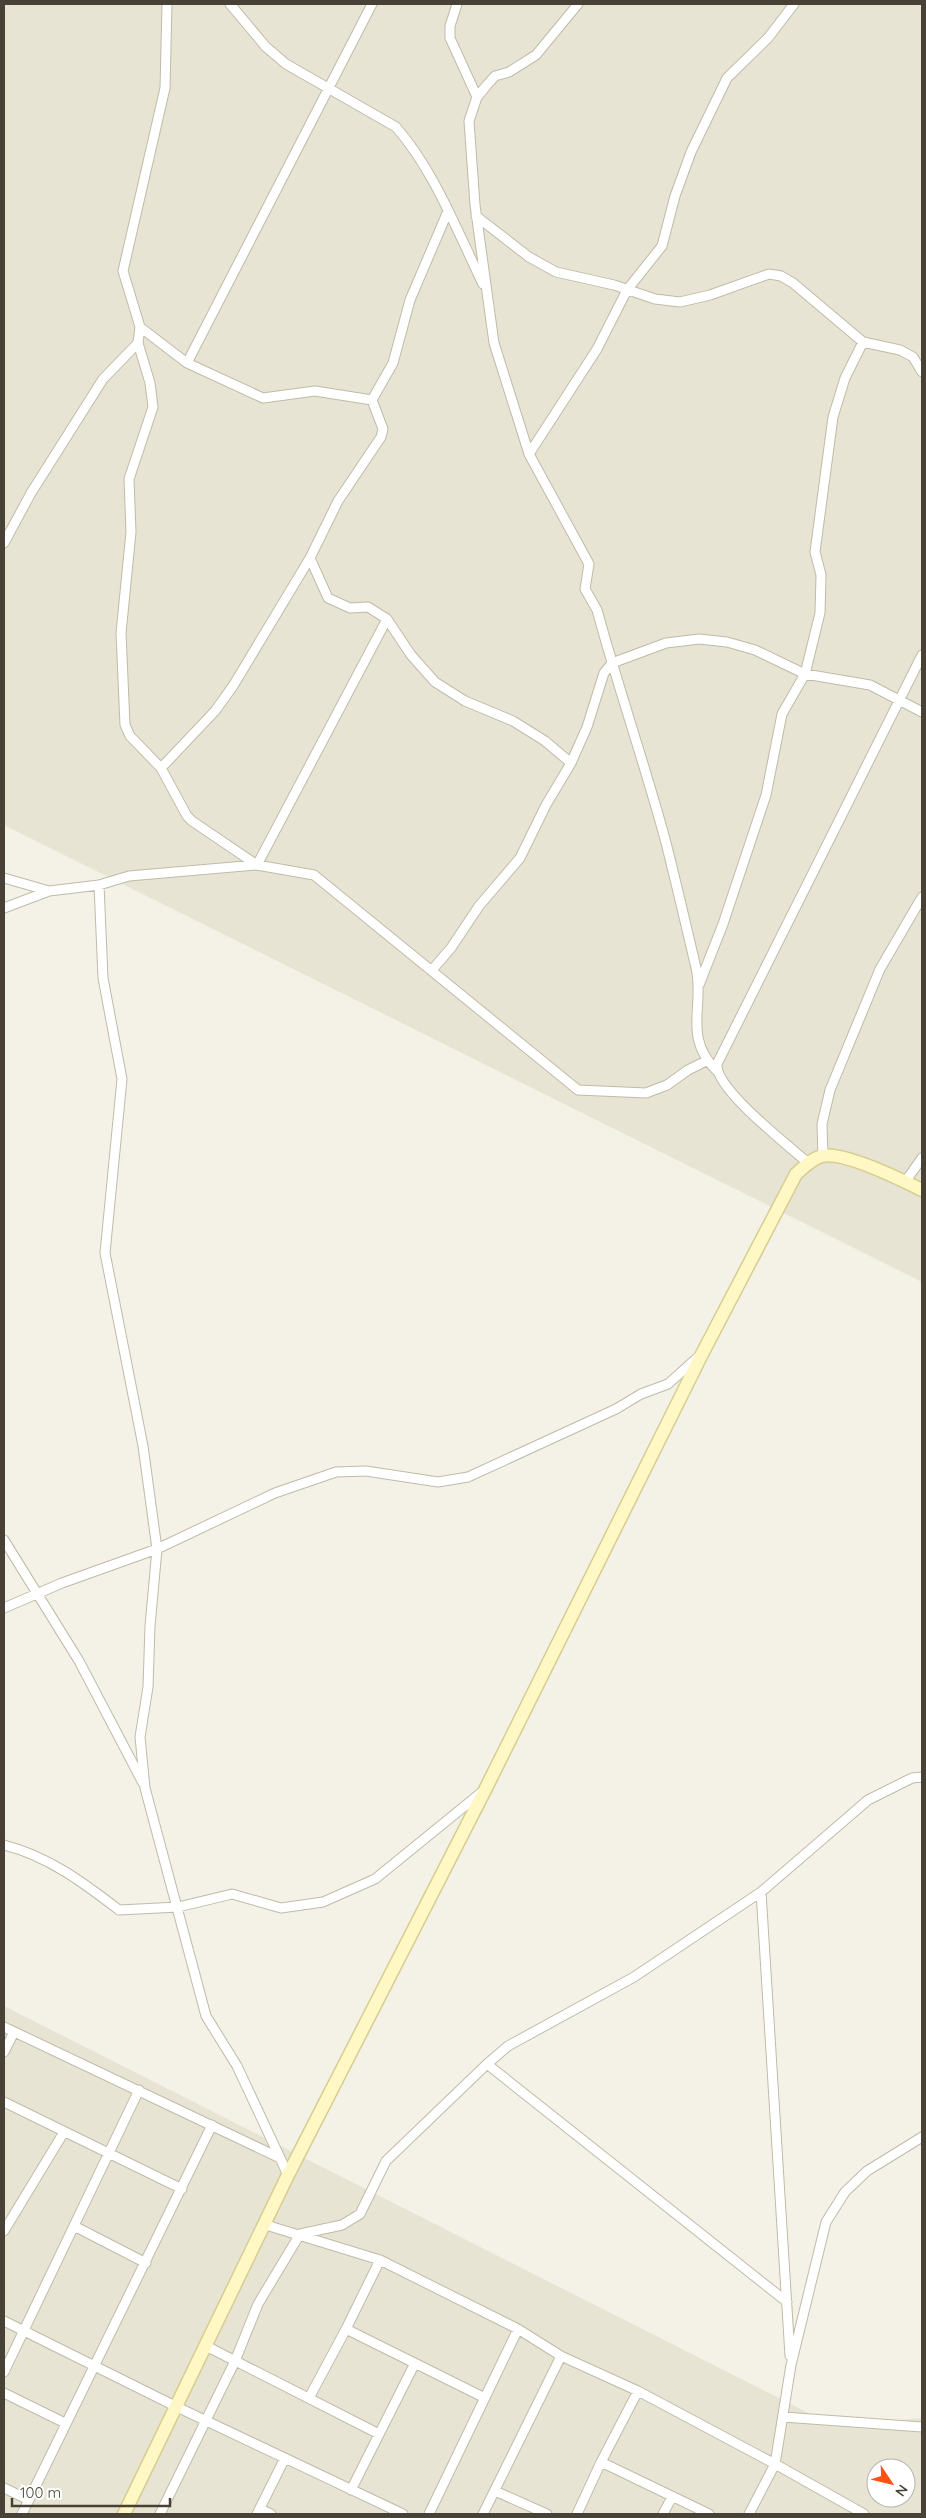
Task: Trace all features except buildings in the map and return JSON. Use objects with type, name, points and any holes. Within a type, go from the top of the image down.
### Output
[{"type":"street","points":[[167,4],[165,88],[123,271],[140,327],[138,343],[150,383],[153,407],[129,479],[131,532],[120,633],[122,703],[125,725],[130,736],[161,768],[187,816],[257,865]]},
{"type":"street","points":[[230,4],[266,47],[286,64],[396,127],[409,142],[448,211],[487,293]]},
{"type":"street","points":[[187,362],[326,88],[372,4]]},
{"type":"street","points":[[457,4],[450,26],[450,38],[477,97]]},
{"type":"street","points":[[578,4],[536,55],[509,72],[495,76],[477,97],[469,122],[476,216],[494,343],[529,454],[589,564],[585,590],[597,610],[665,839],[697,971],[696,1023],[701,1050],[706,1061],[717,1071],[737,1100],[808,1163]]},
{"type":"street","points":[[529,454],[597,349],[627,290],[662,246],[675,196],[691,152],[727,78],[768,38],[794,4]]},
{"type":"street","points":[[372,400],[393,363],[410,300],[448,211]]},
{"type":"street","points":[[476,216],[529,257],[556,272],[655,299],[680,302],[710,295],[769,274],[781,276],[793,283],[863,342],[900,350],[913,357],[922,372]]},
{"type":"street","points":[[140,327],[187,362],[263,398],[315,391],[372,400]]},
{"type":"street","points":[[696,991],[723,924],[766,795],[782,714],[805,674],[820,613],[821,575],[815,552],[833,417],[845,378],[863,342]]},
{"type":"street","points":[[4,543],[31,493],[103,379],[138,343]]},
{"type":"street","points":[[161,768],[215,710],[233,686],[310,558],[329,518],[381,437],[383,429],[372,400]]},
{"type":"street","points":[[310,558],[328,598],[350,608],[368,607],[387,619],[411,655],[435,682],[465,701],[513,721],[540,738],[572,763]]},
{"type":"street","points":[[257,865],[387,619]]},
{"type":"street","points":[[432,970],[451,948],[479,906],[520,858],[546,805],[572,763],[587,728],[604,673],[612,663],[666,643],[699,640],[727,642],[755,650],[805,674],[870,685],[922,712]]},
{"type":"street","points":[[717,1071],[717,1064],[739,1017],[922,656]]},
{"type":"street","points":[[4,908],[49,891],[99,885],[128,876],[257,865],[314,875],[578,1090],[646,1093],[667,1085],[688,1070],[706,1061]]},
{"type":"street","points":[[4,878],[49,891]]},
{"type":"street","points":[[99,885],[103,978],[122,1079],[104,1252],[143,1446],[157,1549],[150,1626],[148,1687],[140,1737],[145,1788],[206,2016],[237,2066],[288,2175]]},
{"type":"street","points":[[823,1156],[822,1124],[830,1090],[880,969],[922,896]]},
{"type":"street","points":[[124,2514],[266,2225],[288,2175],[484,1790],[702,1354],[796,1174],[808,1163],[823,1156],[844,1157],[922,1190]]},
{"type":"street","points":[[905,1182],[922,1158]]},
{"type":"street","points":[[4,1608],[35,1593],[157,1549],[276,1493],[336,1472],[366,1471],[438,1482],[468,1477],[616,1409],[641,1394],[668,1384],[702,1354]]},
{"type":"street","points":[[4,1540],[35,1593],[79,1661],[145,1788]]},
{"type":"street","points":[[160,2514],[235,2361],[258,2304],[300,2234],[342,2225],[360,2214],[386,2161],[508,2046],[634,1977],[761,1892],[868,1800],[912,1778],[922,1777]]},
{"type":"street","points":[[4,1845],[16,1848],[75,1876],[119,1910],[178,1907],[232,1894],[282,1908],[323,1902],[375,1879],[484,1790]]},
{"type":"street","points":[[761,1892],[791,2365]]},
{"type":"street","points":[[4,2027],[280,2158]]},
{"type":"street","points":[[4,2052],[14,2032]]},
{"type":"street","points":[[487,2064],[787,2302]]},
{"type":"street","points":[[4,2372],[139,2090]]},
{"type":"street","points":[[4,2102],[182,2189]]},
{"type":"street","points":[[22,2514],[212,2125]]},
{"type":"street","points":[[4,2231],[64,2132]]},
{"type":"street","points":[[749,2514],[775,2464],[791,2365],[826,2222],[845,2192],[867,2171],[922,2137]]},
{"type":"street","points":[[266,2225],[380,2260],[518,2329],[561,2356],[638,2391],[864,2514]]},
{"type":"street","points":[[74,2226],[146,2263]]},
{"type":"street","points":[[309,2398],[380,2260]]},
{"type":"street","points":[[4,2321],[177,2407],[403,2514]]},
{"type":"street","points":[[346,2329],[414,2365],[485,2398]]},
{"type":"street","points":[[429,2514],[518,2329]]},
{"type":"street","points":[[206,2346],[379,2434]]},
{"type":"street","points":[[484,2514],[561,2356]]},
{"type":"street","points":[[351,2490],[414,2365]]},
{"type":"street","points":[[577,2514],[600,2462],[638,2391]]},
{"type":"street","points":[[4,2393],[65,2423]]},
{"type":"street","points":[[783,2418],[922,2428]]},
{"type":"street","points":[[271,2514],[258,2511],[286,2458]]},
{"type":"street","points":[[600,2462],[709,2514]]},
{"type":"street","points":[[4,2488],[30,2500]]},
{"type":"street","points":[[495,2491],[547,2514]]},
{"type":"street","points":[[663,2514],[672,2497]]},
{"type":"shaded area","points":[[4,4],[922,4],[922,1282],[4,825]]},
{"type":"shaded area","points":[[4,2006],[834,2426],[922,2418],[922,2514],[4,2514]]}]
